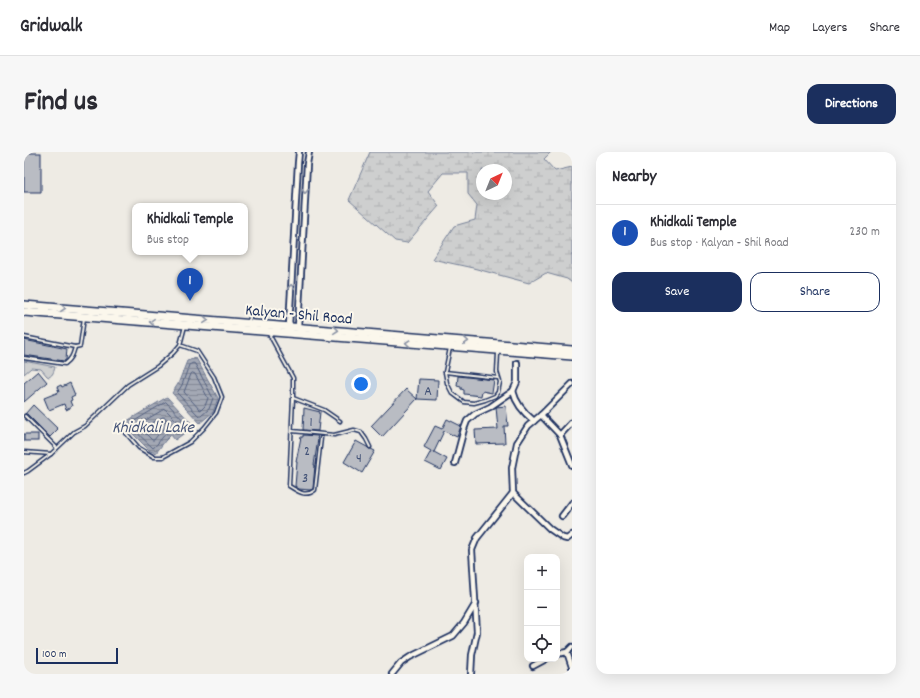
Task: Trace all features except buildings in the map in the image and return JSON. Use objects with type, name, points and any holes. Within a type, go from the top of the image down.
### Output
[{"type":"main road","name":"Kalyan - Shil Road","points":[[24,305],[186,321],[268,331],[572,356]]},
{"type":"main road","name":"Kalyan - Shil Road","points":[[24,312],[84,317],[247,323],[572,350]]},
{"type":"street","points":[[289,326],[298,163],[300,152]]},
{"type":"street","points":[[298,327],[307,164],[309,152]]},
{"type":"street","points":[[298,163],[307,164]]},
{"type":"street","points":[[455,463],[467,421],[475,414],[490,407],[512,391],[517,382],[516,363]]},
{"type":"street","points":[[471,674],[472,655],[477,632],[472,550],[477,538],[513,493],[512,468],[517,443],[528,426],[542,415],[572,384]]},
{"type":"street","points":[[512,391],[515,400],[527,416],[534,421]]},
{"type":"street","points":[[542,415],[560,435],[572,464]]},
{"type":"street","points":[[560,435],[572,422]]},
{"type":"street","points":[[513,493],[550,529],[563,538],[567,539],[572,535]]},
{"type":"street","points":[[562,516],[572,503]]},
{"type":"street","points":[[392,674],[401,662],[454,636],[476,603]]},
{"type":"street","points":[[560,653],[567,652],[572,646]]},
{"type":"street","points":[[567,652],[572,667]]},
{"type":"street","points":[[533,666],[540,662]]},
{"type":"lane","points":[[247,323],[252,314],[256,313],[289,317]]},
{"type":"lane","points":[[24,337],[75,347],[80,346],[84,317]]},
{"type":"lane","points":[[24,473],[28,472],[51,454],[74,432],[85,426],[128,386],[158,366],[173,353],[180,345],[186,321]]},
{"type":"lane","points":[[268,331],[293,378],[294,398],[289,486],[302,494],[311,493],[315,490],[321,438]]},
{"type":"lane","points":[[126,433],[139,448],[154,457],[163,456],[190,442],[216,413],[222,398],[214,377],[197,351],[180,345]]},
{"type":"lane","points":[[451,346],[445,372],[447,383],[452,393],[464,402],[474,403],[495,396],[498,392],[500,382],[498,378],[498,350]]},
{"type":"lane","points":[[24,358],[65,364],[73,356],[75,347]]},
{"type":"lane","points":[[445,372],[498,378]]},
{"type":"lane","points":[[294,398],[324,410],[340,421]]},
{"type":"lane","points":[[25,416],[57,448]]},
{"type":"lane","points":[[292,430],[334,435],[354,430],[361,432],[370,447]]},
{"type":"lane","points":[[24,452],[51,454]]},
{"type":"green space","points":[[370,152],[551,152],[544,159],[555,171],[572,167],[572,283],[567,279],[546,273],[529,283],[432,259],[454,226],[475,220],[477,205],[468,194],[468,173],[443,173],[428,191],[439,206],[407,243],[395,241],[349,200]]},
{"type":"green space","points":[[24,361],[55,367],[54,371],[49,377],[41,369],[31,368],[24,374]]},
{"type":"water","name":"Khidkali Lake","points":[[196,358],[218,398],[213,412],[200,423],[172,393],[178,384],[187,361]]},
{"type":"water","name":"Khidkali Lake","points":[[167,397],[194,426],[175,440],[171,435],[156,453],[150,451],[129,430],[127,421]]},
{"type":"place","name":"Khidkali Temple","points":[[190,301]]}]
